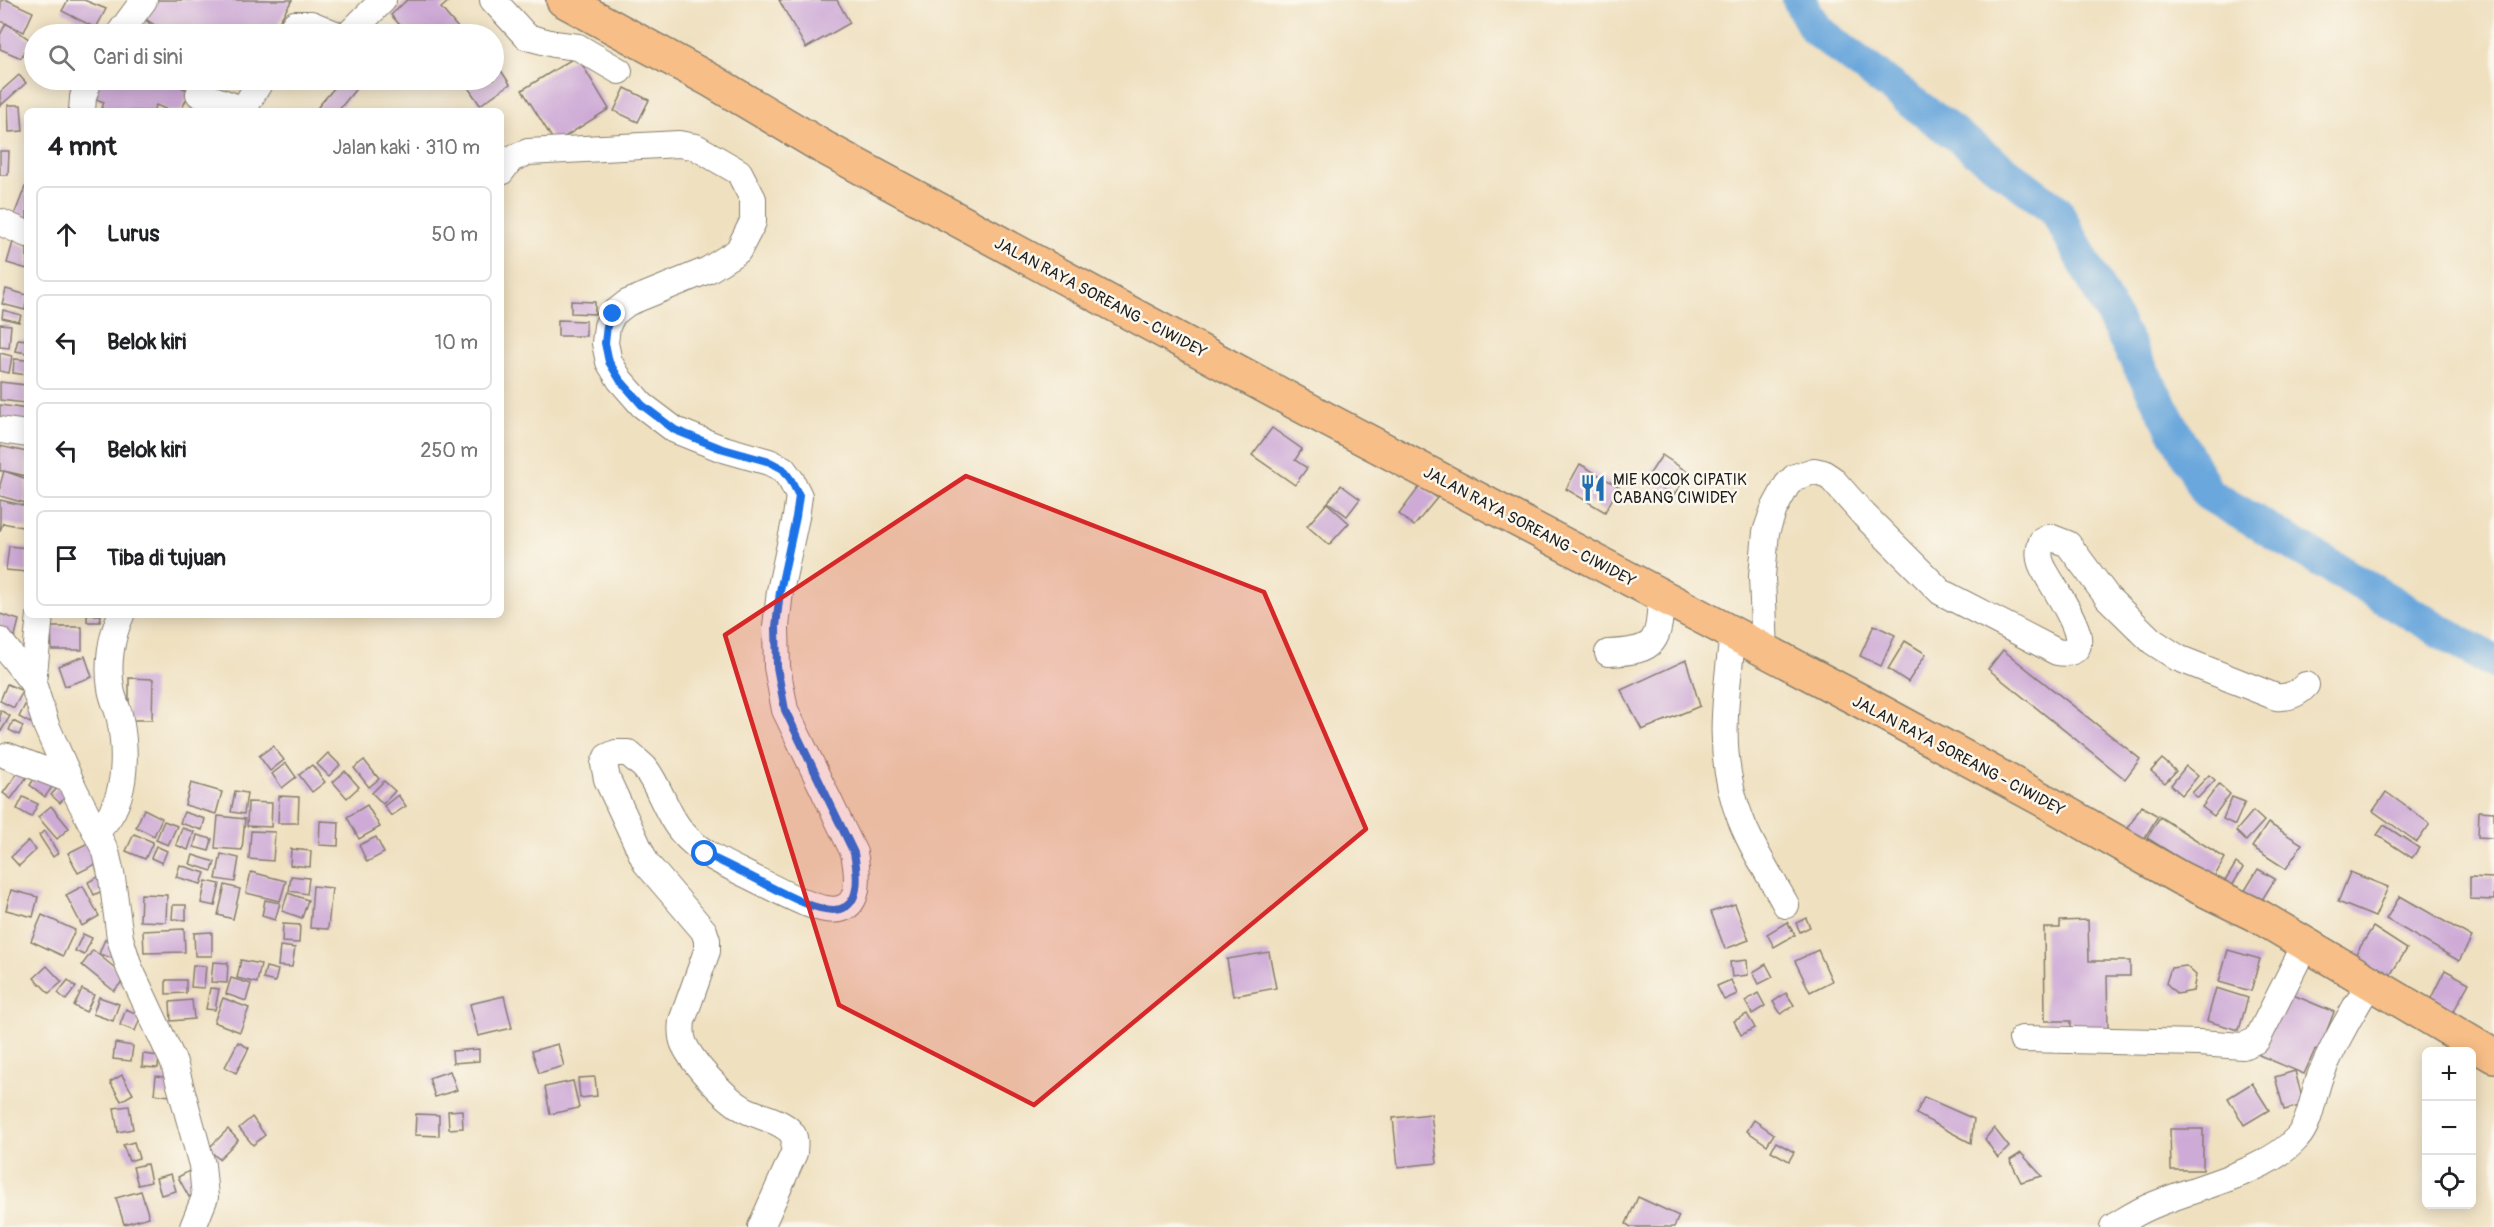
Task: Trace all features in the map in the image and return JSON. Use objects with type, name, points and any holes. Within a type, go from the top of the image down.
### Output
[{"type":"highway","name":"JALAN RAYA SOREANG - CIWIDEY","points":[[563,0],[712,81],[823,147],[1311,411],[1861,701],[2047,802],[2180,878],[2306,943],[2494,1056]]},
{"type":"street","points":[[126,24],[144,0]]},
{"type":"street","points":[[359,24],[383,0]]},
{"type":"street","points":[[493,0],[527,37],[578,47],[619,71]]},
{"type":"street","points":[[295,24],[311,24]]},
{"type":"street","points":[[82,108],[85,90]]},
{"type":"street","points":[[246,108],[256,90]]},
{"type":"street","points":[[199,94],[239,108]]},
{"type":"street","points":[[504,168],[511,159],[528,152],[679,144],[696,147],[739,172],[753,199],[753,222],[738,250],[708,270],[627,303],[613,314],[607,326],[605,343],[609,362],[620,380],[642,405],[675,430],[720,448],[770,462],[783,469],[799,496],[780,591],[776,627],[777,667],[785,710],[854,853],[858,874],[852,902],[842,909],[827,911],[801,902],[705,854],[681,831],[646,769],[628,753],[616,753],[607,757],[604,764],[607,779],[646,863],[671,896],[704,931],[707,940],[707,951],[682,1021],[681,1032],[684,1044],[694,1060],[730,1098],[746,1110],[784,1126],[793,1133],[794,1153],[761,1227]]},
{"type":"street","points":[[0,222],[24,233]]},
{"type":"street","points":[[0,430],[24,434]]},
{"type":"street","points":[[1765,652],[1762,576],[1766,532],[1774,509],[1787,485],[1795,477],[1814,471],[1823,473],[1832,479],[1864,515],[1941,592],[2057,652],[2066,653],[2075,650],[2079,644],[2079,635],[2075,623],[2040,561],[2039,550],[2042,541],[2050,537],[2068,544],[2108,598],[2152,641],[2178,658],[2276,697],[2285,697],[2300,692],[2306,685]]},
{"type":"street","points":[[1608,653],[1633,652],[1644,648],[1652,641],[1660,630],[1660,595]]},
{"type":"street","points":[[33,683],[40,618]]},
{"type":"street","points":[[96,831],[106,823],[115,809],[125,746],[111,689],[109,662],[120,618]]},
{"type":"street","points":[[1733,635],[1723,717],[1726,771],[1741,820],[1786,905]]},
{"type":"street","points":[[0,641],[33,683],[46,725],[106,852],[120,938],[129,967],[174,1063],[202,1165],[205,1197],[193,1227]]},
{"type":"street","points":[[8,756],[70,780]]},
{"type":"street","points":[[2022,1039],[2243,1046],[2250,1044],[2258,1040],[2306,943]]},
{"type":"street","points":[[2113,1227],[2147,1207],[2248,1170],[2283,1151],[2299,1137],[2307,1122],[2321,1074],[2351,1014],[2371,982]]},
{"type":"highlighted area","points":[[966,476],[1264,592],[1366,829],[1034,1105],[839,1005],[725,635]]},
{"type":"building","points":[[1,0],[7,0],[33,12],[28,24],[24,24],[24,32],[0,21]]},
{"type":"building","points":[[68,0],[84,0],[106,9],[98,24],[88,24],[62,11]]},
{"type":"building","points":[[154,0],[292,0],[278,24],[153,24],[143,17]]},
{"type":"building","points":[[407,0],[450,0],[441,8],[455,24],[399,24],[391,15]]},
{"type":"building","points":[[779,0],[837,0],[850,23],[806,48]]},
{"type":"building","points":[[143,17],[150,24],[138,24]]},
{"type":"building","points":[[6,23],[24,36],[24,52],[21,58],[0,49],[0,35]]},
{"type":"building","points":[[577,56],[609,109],[555,143],[522,90]]},
{"type":"building","points":[[19,75],[24,81],[24,85],[0,106],[0,92]]},
{"type":"building","points":[[504,75],[510,84],[504,88]]},
{"type":"building","points":[[625,88],[649,100],[638,122],[614,111]]},
{"type":"building","points":[[90,90],[190,91],[182,108],[163,108],[156,105],[154,108],[102,108],[104,102],[87,96]]},
{"type":"building","points":[[332,90],[355,90],[340,108],[318,107]]},
{"type":"building","points":[[470,90],[501,90],[480,105]]},
{"type":"building","points":[[8,105],[21,105],[23,131],[9,132]]},
{"type":"building","points":[[0,151],[9,151],[8,175],[0,175]]},
{"type":"building","points":[[24,190],[24,222],[13,218]]},
{"type":"building","points":[[13,242],[24,246],[24,268],[7,263]]},
{"type":"building","points":[[6,289],[24,294],[24,310],[2,304]]},
{"type":"building","points":[[571,301],[595,302],[595,314],[571,313]]},
{"type":"building","points":[[3,310],[21,315],[19,322],[2,318]]},
{"type":"building","points":[[558,320],[586,321],[586,336],[558,336]]},
{"type":"building","points":[[0,324],[11,325],[9,348],[0,347]]},
{"type":"building","points":[[18,339],[24,340],[24,352],[15,351]]},
{"type":"building","points":[[0,353],[12,356],[9,373],[0,371]]},
{"type":"building","points":[[14,359],[24,360],[24,375],[13,373]]},
{"type":"building","points":[[0,382],[24,385],[24,403],[0,400]]},
{"type":"building","points":[[0,405],[24,409],[24,430],[0,426]]},
{"type":"building","points":[[1272,428],[1302,449],[1295,460],[1307,468],[1295,485],[1252,455]]},
{"type":"building","points":[[0,446],[24,451],[24,476],[0,471]]},
{"type":"building","points":[[1662,455],[1689,473],[1673,496],[1647,478]]},
{"type":"building","name":"MIE KOCOK CIPATIK CABANG CIWIDEY","points":[[1580,464],[1619,487],[1605,512],[1566,489]]},
{"type":"building","points":[[4,471],[24,478],[24,503],[0,496]]},
{"type":"building","points":[[1341,485],[1360,499],[1347,516],[1328,502]]},
{"type":"building","points":[[1421,485],[1437,498],[1414,526],[1399,514]]},
{"type":"building","points":[[0,500],[24,505],[24,527],[3,523],[0,531]]},
{"type":"building","points":[[1327,503],[1349,523],[1329,545],[1307,526]]},
{"type":"building","points":[[9,546],[24,548],[24,572],[6,570]]},
{"type":"building","points":[[0,614],[19,620],[15,636],[0,632]]},
{"type":"building","points":[[87,618],[101,618],[100,622],[87,622]]},
{"type":"building","points":[[1874,625],[1895,635],[1881,666],[1860,656]]},
{"type":"building","points":[[51,627],[82,627],[82,650],[52,650]]},
{"type":"building","points":[[1905,641],[1926,654],[1908,682],[1888,669]]},
{"type":"building","points":[[2003,650],[2140,759],[2125,779],[1988,669]]},
{"type":"building","points":[[85,656],[92,677],[65,686],[58,666]]},
{"type":"building","points":[[1686,660],[1700,706],[1642,730],[1621,690]]},
{"type":"building","points":[[129,678],[153,679],[152,720],[129,720]]},
{"type":"building","points":[[7,684],[23,691],[14,708],[0,701]]},
{"type":"building","points":[[26,703],[37,709],[30,723],[19,717]]},
{"type":"building","points":[[0,710],[10,716],[0,733]]},
{"type":"building","points":[[13,721],[23,726],[19,735],[9,730]]},
{"type":"building","points":[[273,746],[284,760],[270,771],[259,756]]},
{"type":"building","points":[[328,753],[340,765],[329,776],[317,764]]},
{"type":"building","points":[[2162,759],[2176,771],[2165,783],[2151,771]]},
{"type":"building","points":[[364,760],[379,779],[369,787],[354,768]]},
{"type":"building","points":[[286,763],[296,777],[282,788],[272,774]]},
{"type":"building","points":[[312,765],[325,782],[312,792],[299,775]]},
{"type":"building","points":[[2186,766],[2198,776],[2182,795],[2171,785]]},
{"type":"building","points":[[19,771],[27,777],[11,799],[3,793]]},
{"type":"building","points":[[345,771],[359,787],[347,798],[333,782]]},
{"type":"building","points":[[38,773],[54,784],[45,797],[30,785]]},
{"type":"building","points":[[2209,775],[2215,780],[2198,798],[2192,793]]},
{"type":"building","points":[[384,781],[395,791],[383,804],[372,793]]},
{"type":"building","points":[[191,783],[222,792],[216,814],[185,805]]},
{"type":"building","points":[[2219,784],[2230,794],[2214,816],[2202,807]]},
{"type":"building","points":[[60,785],[68,793],[60,803],[51,795]]},
{"type":"building","points":[[235,791],[247,793],[244,814],[231,812]]},
{"type":"building","points":[[2386,792],[2430,824],[2417,842],[2373,811]]},
{"type":"building","points":[[398,795],[406,806],[391,816],[384,806]]},
{"type":"building","points":[[279,796],[299,797],[298,823],[278,823]]},
{"type":"building","points":[[23,797],[38,804],[31,817],[17,809]]},
{"type":"building","points":[[2232,797],[2245,802],[2235,825],[2223,819]]},
{"type":"building","points":[[248,802],[272,803],[271,827],[247,826]]},
{"type":"building","points":[[367,805],[380,827],[359,839],[347,817]]},
{"type":"building","points":[[51,806],[69,828],[57,839],[38,817]]},
{"type":"building","points":[[2141,806],[2158,816],[2142,842],[2126,832]]},
{"type":"building","points":[[144,809],[162,818],[154,836],[136,827]]},
{"type":"building","points":[[2253,811],[2264,821],[2246,841],[2236,831]]},
{"type":"building","points":[[2479,811],[2494,812],[2494,838],[2478,837]]},
{"type":"building","points":[[184,812],[205,819],[202,830],[180,823]]},
{"type":"building","points":[[218,816],[245,819],[242,850],[215,848]]},
{"type":"building","points":[[2160,817],[2225,858],[2213,879],[2147,838]]},
{"type":"building","points":[[164,821],[177,826],[168,845],[156,840]]},
{"type":"building","points":[[320,821],[339,822],[338,846],[319,845]]},
{"type":"building","points":[[2268,823],[2302,844],[2286,869],[2252,847]]},
{"type":"building","points":[[2384,825],[2419,848],[2412,858],[2377,835]]},
{"type":"building","points":[[182,828],[194,832],[188,850],[176,845]]},
{"type":"building","points":[[45,831],[58,853],[53,857],[39,835]]},
{"type":"building","points":[[251,831],[275,832],[273,861],[249,859]]},
{"type":"building","points":[[134,834],[153,842],[145,859],[126,851]]},
{"type":"building","points":[[197,835],[212,839],[209,851],[194,847]]},
{"type":"building","points":[[376,837],[384,853],[367,862],[359,845]]},
{"type":"building","points":[[28,841],[36,850],[19,866],[11,857]]},
{"type":"building","points":[[92,841],[102,861],[78,873],[68,853]]},
{"type":"building","points":[[156,846],[167,851],[162,863],[151,858]]},
{"type":"building","points":[[291,849],[311,851],[310,867],[290,865]]},
{"type":"building","points":[[221,854],[239,858],[235,882],[216,879]]},
{"type":"building","points":[[193,855],[215,862],[212,871],[190,864]]},
{"type":"building","points":[[2236,863],[2243,868],[2232,886],[2225,881]]},
{"type":"building","points":[[180,865],[205,873],[201,884],[176,877]]},
{"type":"building","points":[[2258,869],[2275,879],[2257,908],[2241,897]]},
{"type":"building","points":[[251,872],[286,881],[280,901],[246,893]]},
{"type":"building","points":[[2350,872],[2388,887],[2375,917],[2338,902]]},
{"type":"building","points":[[102,875],[108,888],[94,895],[88,882]]},
{"type":"building","points":[[291,876],[309,878],[307,894],[289,891]]},
{"type":"building","points":[[2470,877],[2494,878],[2494,900],[2470,899]]},
{"type":"building","points":[[206,881],[220,884],[215,906],[201,903]]},
{"type":"building","points":[[225,885],[240,889],[233,919],[218,915]]},
{"type":"building","points":[[83,886],[99,916],[82,926],[66,895]]},
{"type":"building","points":[[313,886],[332,888],[328,929],[310,928]]},
{"type":"building","points":[[11,890],[38,897],[33,917],[6,910]]},
{"type":"building","points":[[288,893],[308,900],[302,918],[282,911]]},
{"type":"building","points":[[141,894],[167,895],[166,922],[140,921]]},
{"type":"building","points":[[2400,896],[2472,937],[2459,961],[2386,919]]},
{"type":"building","points":[[265,900],[280,903],[275,920],[262,916]]},
{"type":"building","points":[[1735,904],[1749,940],[1725,949],[1711,912]]},
{"type":"building","points":[[173,905],[186,905],[186,920],[172,919]]},
{"type":"building","points":[[42,915],[75,930],[63,956],[31,941]]},
{"type":"building","points":[[1806,918],[1810,927],[1800,932],[1796,923]]},
{"type":"building","points":[[2088,920],[2089,961],[2130,961],[2130,976],[2107,976],[2108,1028],[2071,1029],[2071,1021],[2045,1021],[2044,928],[2060,928],[2060,921]]},
{"type":"building","points":[[1787,922],[1795,935],[1774,947],[1767,934]]},
{"type":"building","points":[[283,924],[300,925],[299,943],[282,942]]},
{"type":"building","points":[[2373,927],[2407,949],[2387,980],[2353,958]]},
{"type":"building","points":[[184,929],[185,952],[144,953],[143,931]]},
{"type":"building","points":[[212,932],[212,956],[195,956],[194,933]]},
{"type":"building","points":[[83,934],[92,938],[84,955],[75,951]]},
{"type":"building","points":[[105,939],[117,944],[112,958],[99,954]]},
{"type":"building","points":[[280,946],[295,948],[292,967],[278,966]]},
{"type":"building","points":[[93,950],[126,977],[114,991],[82,965]]},
{"type":"building","points":[[1818,950],[1832,981],[1810,992],[1795,961]]},
{"type":"building","points":[[2228,950],[2260,959],[2251,991],[2219,982]]},
{"type":"building","points":[[1269,952],[1276,988],[1233,996],[1227,959]]},
{"type":"building","points":[[241,960],[261,964],[257,983],[237,978]]},
{"type":"building","points":[[1747,960],[1748,975],[1732,977],[1730,962]]},
{"type":"building","points":[[213,962],[228,963],[227,983],[211,982]]},
{"type":"building","points":[[1766,964],[1773,977],[1759,984],[1753,972]]},
{"type":"building","points":[[193,965],[206,966],[204,988],[191,987]]},
{"type":"building","points":[[47,966],[62,982],[49,993],[34,978]]},
{"type":"building","points":[[2186,966],[2196,975],[2193,991],[2177,994],[2166,983],[2171,968]]},
{"type":"building","points":[[266,967],[278,970],[275,982],[263,979]]},
{"type":"building","points":[[2445,970],[2469,983],[2451,1016],[2428,1004]]},
{"type":"building","points":[[231,978],[251,984],[246,1001],[226,994]]},
{"type":"building","points":[[68,980],[76,987],[66,1000],[58,993]]},
{"type":"building","points":[[166,980],[186,980],[186,993],[166,994]]},
{"type":"building","points":[[1731,980],[1737,994],[1724,1000],[1717,986]]},
{"type":"building","points":[[210,988],[219,989],[215,1010],[206,1009]]},
{"type":"building","points":[[2216,988],[2248,998],[2239,1030],[2207,1021]]},
{"type":"building","points":[[82,989],[94,995],[86,1012],[74,1006]]},
{"type":"building","points":[[2286,992],[2334,1012],[2327,1030],[2333,1036],[2325,1054],[2315,1050],[2304,1074],[2259,1055]]},
{"type":"building","points":[[1758,993],[1765,1006],[1752,1014],[1745,1001]]},
{"type":"building","points":[[1786,993],[1794,1005],[1781,1014],[1773,1002]]},
{"type":"building","points":[[504,996],[512,1028],[478,1036],[470,1004]]},
{"type":"building","points":[[99,997],[119,1004],[113,1021],[93,1014]]},
{"type":"building","points":[[223,998],[249,1008],[240,1032],[214,1022]]},
{"type":"building","points":[[192,1000],[194,1019],[171,1021],[170,1002]]},
{"type":"building","points":[[126,1009],[141,1016],[135,1031],[120,1025]]},
{"type":"building","points":[[1747,1014],[1755,1028],[1741,1035],[1734,1021]]},
{"type":"building","points":[[238,1042],[249,1048],[236,1073],[225,1067]]},
{"type":"building","points":[[115,1043],[133,1046],[131,1061],[113,1059]]},
{"type":"building","points":[[558,1044],[564,1066],[539,1073],[532,1051]]},
{"type":"building","points":[[479,1049],[479,1061],[453,1063],[452,1051]]},
{"type":"building","points":[[143,1054],[159,1056],[158,1068],[142,1067]]},
{"type":"building","points":[[450,1071],[457,1090],[435,1097],[429,1078]]},
{"type":"building","points":[[2295,1071],[2304,1105],[2284,1110],[2275,1077]]},
{"type":"building","points":[[122,1075],[133,1094],[121,1101],[110,1082]]},
{"type":"building","points":[[156,1076],[173,1078],[170,1096],[154,1094]]},
{"type":"building","points":[[595,1077],[597,1096],[580,1098],[578,1078]]},
{"type":"building","points":[[573,1081],[579,1108],[550,1114],[545,1087]]},
{"type":"building","points":[[2252,1083],[2269,1110],[2244,1125],[2228,1098]]},
{"type":"building","points":[[1924,1097],[1974,1119],[1971,1143],[1916,1114]]},
{"type":"building","points":[[129,1106],[133,1129],[118,1132],[114,1108]]},
{"type":"building","points":[[462,1110],[463,1128],[449,1129],[448,1111]]},
{"type":"building","points":[[416,1114],[439,1115],[439,1136],[415,1135]]},
{"type":"building","points":[[1431,1114],[1437,1163],[1398,1167],[1393,1118]]},
{"type":"building","points":[[252,1117],[265,1135],[253,1145],[239,1128]]},
{"type":"building","points":[[1754,1120],[1774,1134],[1767,1145],[1747,1131]]},
{"type":"building","points":[[1994,1128],[2009,1147],[1998,1158],[1985,1139]]},
{"type":"building","points":[[228,1129],[238,1140],[219,1159],[208,1149]]},
{"type":"building","points":[[2170,1129],[2203,1129],[2203,1170],[2171,1170]]},
{"type":"building","points":[[134,1142],[139,1158],[129,1161],[123,1145]]},
{"type":"building","points":[[1776,1142],[1794,1152],[1789,1161],[1771,1151]]},
{"type":"building","points":[[2021,1153],[2042,1176],[2021,1182],[2010,1160]]},
{"type":"building","points":[[147,1164],[151,1182],[138,1185],[133,1167]]},
{"type":"building","points":[[193,1169],[203,1188],[189,1197],[178,1177]]},
{"type":"building","points":[[171,1174],[176,1191],[161,1195],[156,1178]]},
{"type":"building","points":[[141,1191],[149,1217],[124,1224],[116,1198]]},
{"type":"building","points":[[1638,1197],[1679,1216],[1674,1227],[1631,1227],[1626,1224]]},
{"type":"waterway","points":[[1799,0],[1816,30],[2056,210],[2208,494],[2494,662]]},
{"type":"place","name":"MIE KOCOK CIPATIK CABANG CIWIDEY","points":[[1593,488]]},
{"type":"route","points":[[613,314],[607,326],[605,343],[609,362],[620,380],[642,405],[675,430],[720,448],[770,462],[783,469],[799,496],[792,541],[780,591],[776,627],[777,667],[785,710],[854,853],[858,874],[856,891],[852,902],[842,909],[827,911],[801,902],[705,854]]}]
